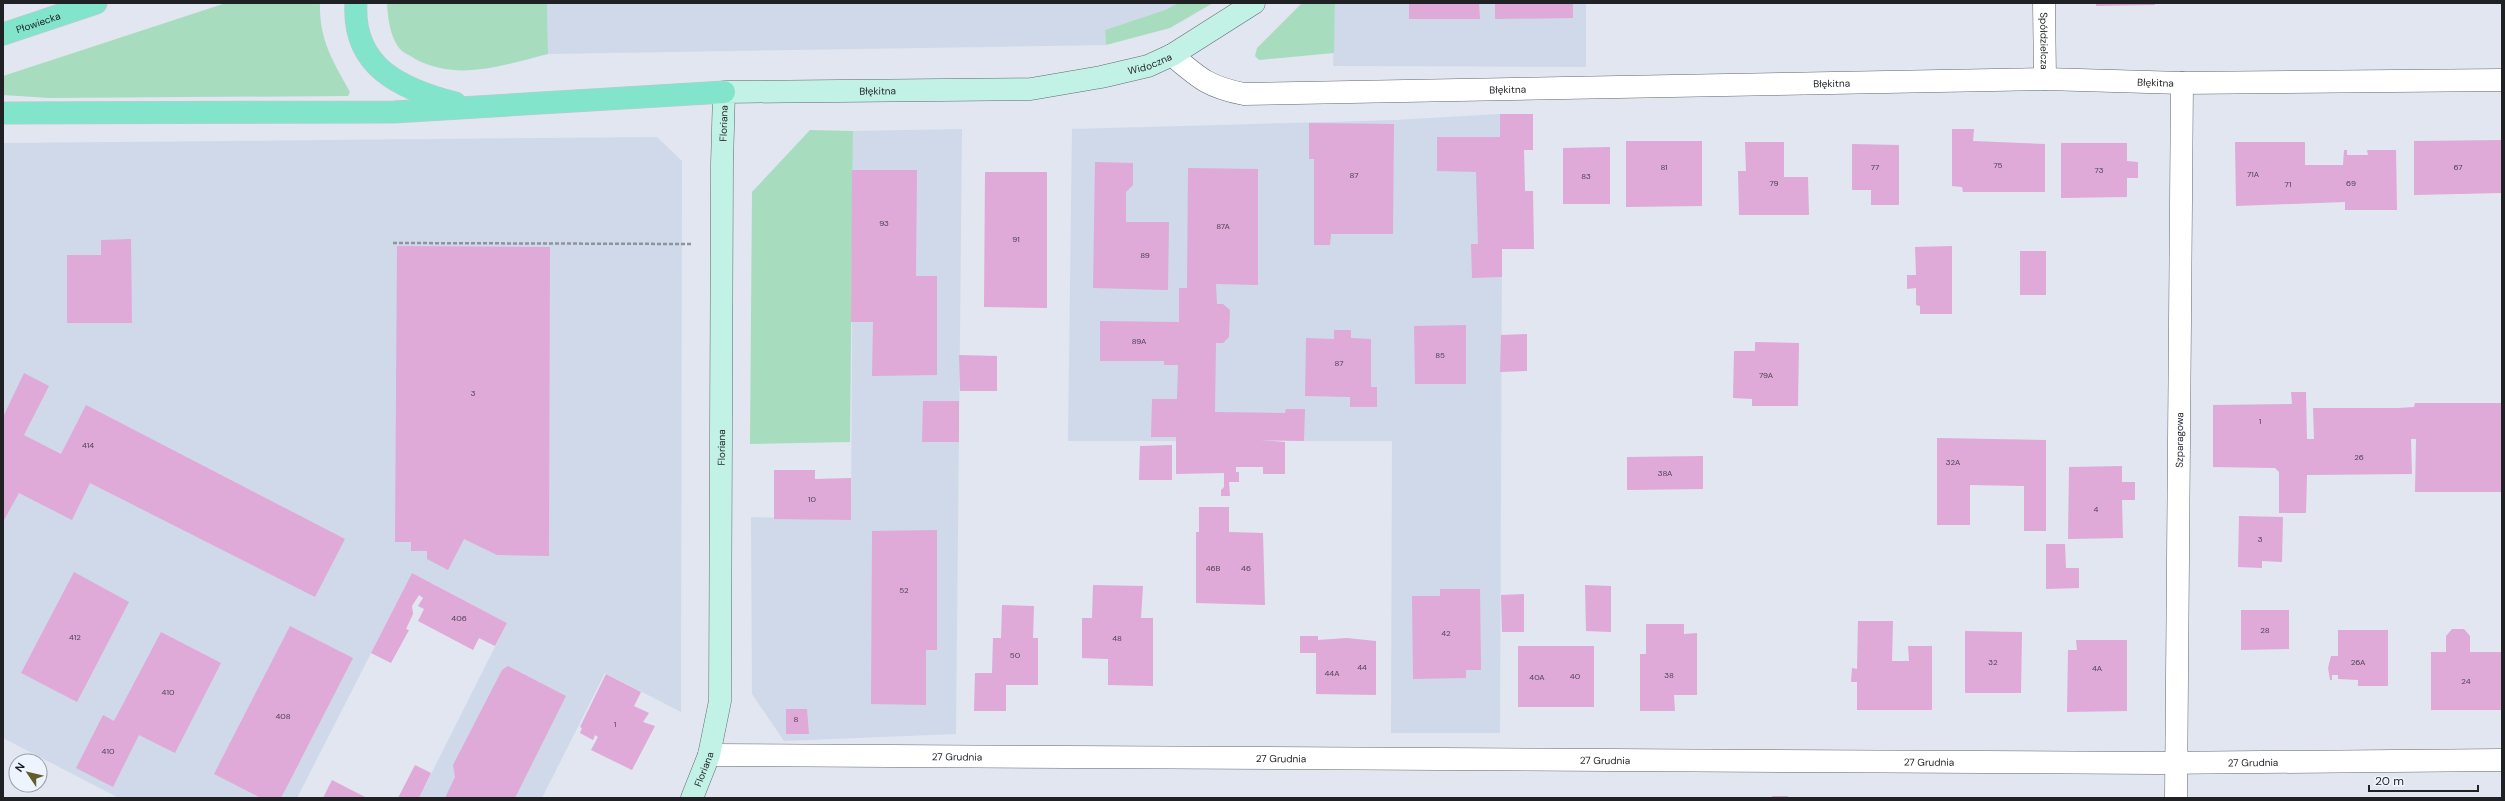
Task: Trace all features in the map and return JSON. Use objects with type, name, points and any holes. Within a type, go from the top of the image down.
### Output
[{"type":"main road","name":"Płowiecka","points":[[3,34],[96,3]]},
{"type":"main road","points":[[356,3],[355,16],[359,39],[370,58],[386,75],[408,88],[471,107]]},
{"type":"main road","points":[[3,113],[325,113],[471,107],[724,92]]},
{"type":"street","name":"Widoczna","points":[[1031,88],[1101,77],[1148,66],[1172,55],[1254,3]]},
{"type":"street","name":"Spółdzielcza","points":[[2044,3],[2045,79]]},
{"type":"street","name":"Błękitna","points":[[1172,55],[1197,76],[1218,89],[1244,94],[2045,79],[2182,83],[2502,80]]},
{"type":"street","name":"Szparagowa","points":[[2176,798],[2182,83]]},
{"type":"street","name":"Błękitna","points":[[724,92],[1031,88]]},
{"type":"street","name":"Floriana","points":[[692,798],[709,755],[720,701],[722,180],[724,92]]},
{"type":"street","name":"27 Grudnia","points":[[709,755],[2176,763],[2502,760]]},
{"type":"path","points":[[392,243],[693,244]]},
{"type":"shaded area","points":[[547,3],[1178,3],[1165,10],[1105,30],[1106,45],[548,54]]},
{"type":"shaded area","points":[[1335,3],[1586,3],[1586,67],[1333,66]]},
{"type":"shaded area","points":[[1500,114],[1502,249],[1500,733],[1391,733],[1392,441],[1068,441],[1072,129],[1395,120]]},
{"type":"shaded area","points":[[962,129],[956,734],[784,741],[752,694],[751,517],[851,520],[853,131]]},
{"type":"shaded area","points":[[657,137],[682,161],[681,712],[605,673],[542,798],[419,798],[507,623],[412,573],[297,798],[119,798],[48,761],[48,753],[32,753],[3,738],[3,143]]},
{"type":"green space","points":[[226,3],[320,3],[322,28],[328,50],[350,92],[348,96],[49,98],[3,95],[3,76]]},
{"type":"green space","points":[[387,3],[547,3],[548,54],[515,63],[482,69],[448,69],[432,66],[415,59],[402,51],[398,46],[390,28]]},
{"type":"green space","points":[[1178,3],[1213,3],[1170,28],[1106,45],[1105,30],[1165,10]]},
{"type":"green space","points":[[1302,3],[1335,3],[1334,53],[1259,60],[1255,56],[1257,48]]},
{"type":"green space","points":[[810,130],[853,131],[850,442],[750,444],[752,192]]},
{"type":"building","points":[[1409,3],[1479,3],[1480,19],[1409,19]]},
{"type":"building","points":[[1495,3],[1573,3],[1573,18],[1495,19]]},
{"type":"building","points":[[2096,3],[2155,3],[2155,5],[2096,6]]},
{"type":"building","points":[[1500,114],[1533,114],[1533,150],[1524,150],[1525,191],[1533,191],[1534,249],[1502,249],[1502,277],[1472,278],[1471,244],[1478,244],[1476,172],[1437,171],[1437,137],[1500,137]]},
{"type":"building","points":[[1309,123],[1394,124],[1393,234],[1331,234],[1330,245],[1314,245],[1314,159],[1309,159]]},
{"type":"building","points":[[1952,129],[1974,129],[1973,141],[2045,144],[2045,192],[1963,192],[1962,187],[1952,186]]},
{"type":"building","points":[[2502,140],[2502,193],[2414,195],[2414,141]]},
{"type":"building","points":[[1626,141],[1702,141],[1702,206],[1626,207]]},
{"type":"building","points":[[1745,142],[1784,142],[1784,177],[1808,177],[1809,215],[1739,215],[1738,171],[1746,171]]},
{"type":"building","points":[[2235,142],[2305,142],[2305,165],[2343,165],[2344,150],[2347,150],[2347,155],[2368,155],[2367,150],[2396,150],[2397,210],[2345,210],[2345,202],[2236,206]]},
{"type":"building","points":[[2061,143],[2127,143],[2127,161],[2138,162],[2138,178],[2127,178],[2127,197],[2061,198]]},
{"type":"building","points":[[1852,144],[1899,145],[1899,205],[1871,205],[1871,190],[1852,190]]},
{"type":"building","points":[[1610,147],[1610,204],[1563,204],[1563,148]]},
{"type":"building","points":[[1095,162],[1133,163],[1133,185],[1126,192],[1126,222],[1169,222],[1168,290],[1093,288]]},
{"type":"building","points":[[1188,168],[1258,169],[1258,285],[1216,284],[1217,304],[1223,304],[1230,310],[1229,337],[1223,343],[1216,343],[1215,412],[1285,413],[1286,409],[1305,409],[1304,441],[1260,440],[1285,442],[1285,474],[1263,474],[1263,467],[1236,467],[1236,472],[1239,472],[1239,482],[1229,482],[1230,496],[1221,496],[1221,490],[1224,487],[1224,473],[1176,474],[1176,437],[1151,437],[1152,399],[1177,399],[1178,365],[1164,365],[1164,361],[1100,361],[1100,321],[1179,322],[1179,288],[1187,288]]},
{"type":"building","points":[[852,170],[917,170],[916,276],[937,276],[937,375],[872,376],[873,322],[851,322]]},
{"type":"building","points":[[985,172],[1047,172],[1047,308],[984,307]]},
{"type":"building","points":[[131,239],[132,323],[67,323],[67,255],[101,255],[101,240]]},
{"type":"building","points":[[397,246],[550,247],[549,556],[497,555],[464,539],[448,570],[427,559],[427,551],[411,551],[411,542],[395,542]]},
{"type":"building","points":[[1952,246],[1952,314],[1920,314],[1920,306],[1916,305],[1916,288],[1907,289],[1907,275],[1916,275],[1915,247]]},
{"type":"building","points":[[2020,251],[2046,251],[2046,295],[2020,295]]},
{"type":"building","points":[[1466,325],[1466,384],[1415,384],[1414,326]]},
{"type":"building","points":[[1334,330],[1351,330],[1351,338],[1371,339],[1371,387],[1377,387],[1377,407],[1350,407],[1350,397],[1305,396],[1306,338],[1334,339]]},
{"type":"building","points":[[1527,334],[1527,371],[1500,372],[1501,335]]},
{"type":"building","points":[[1755,342],[1799,343],[1798,406],[1752,406],[1752,399],[1733,398],[1734,351],[1755,351]]},
{"type":"building","points":[[959,355],[997,356],[997,391],[960,391]]},
{"type":"building","points":[[24,373],[49,386],[24,435],[61,454],[86,405],[345,539],[315,597],[90,483],[72,520],[19,493],[3,522],[3,417]]},
{"type":"building","points":[[2291,392],[2306,392],[2307,439],[2314,439],[2313,408],[2398,408],[2414,407],[2415,403],[2502,403],[2501,492],[2415,492],[2416,439],[2411,439],[2412,474],[2307,475],[2306,513],[2279,513],[2279,472],[2275,468],[2213,467],[2213,405],[2292,404]]},
{"type":"building","points":[[923,401],[959,401],[959,442],[922,442]]},
{"type":"building","points":[[1937,438],[2046,440],[2046,531],[2024,531],[2024,486],[1970,485],[1970,525],[1937,525]]},
{"type":"building","points":[[1172,445],[1172,480],[1139,480],[1140,446]]},
{"type":"building","points":[[1703,456],[1703,489],[1627,490],[1627,457]]},
{"type":"building","points":[[2122,466],[2122,482],[2135,482],[2135,500],[2122,500],[2123,538],[2068,539],[2069,467]]},
{"type":"building","points":[[774,470],[815,470],[815,479],[851,478],[851,520],[774,519]]},
{"type":"building","points":[[1199,507],[1229,507],[1229,532],[1263,533],[1265,605],[1196,603],[1196,532],[1199,532]]},
{"type":"building","points":[[2239,516],[2283,517],[2282,562],[2262,561],[2262,568],[2238,567]]},
{"type":"building","points":[[937,530],[937,650],[926,650],[926,705],[871,704],[872,531]]},
{"type":"building","points":[[2046,544],[2065,544],[2066,568],[2079,568],[2079,588],[2046,589]]},
{"type":"building","points":[[74,572],[129,602],[77,702],[21,673]]},
{"type":"building","points":[[412,573],[507,623],[495,646],[479,638],[473,650],[418,621],[424,609],[418,606],[423,598],[419,595],[412,606],[413,614],[406,629],[409,630],[391,663],[371,653]]},
{"type":"building","points":[[1093,585],[1143,586],[1141,618],[1153,618],[1153,686],[1108,685],[1108,659],[1082,658],[1082,618],[1092,618]]},
{"type":"building","points":[[1585,585],[1611,586],[1611,632],[1586,631]]},
{"type":"building","points":[[1440,589],[1480,589],[1481,670],[1466,670],[1466,678],[1413,679],[1412,596],[1440,596]]},
{"type":"building","points":[[1524,594],[1524,632],[1502,632],[1501,595]]},
{"type":"building","points":[[1002,605],[1034,606],[1033,638],[1038,638],[1038,685],[1006,685],[1006,711],[974,711],[975,673],[992,673],[993,638],[1001,638]]},
{"type":"building","points":[[2241,610],[2289,610],[2289,649],[2241,650]]},
{"type":"building","points":[[1858,621],[1893,621],[1892,661],[1909,661],[1908,646],[1932,646],[1932,710],[1857,710],[1857,682],[1851,682],[1852,668],[1857,669]]},
{"type":"building","points":[[1646,624],[1684,624],[1684,634],[1697,633],[1697,695],[1674,695],[1675,711],[1640,711],[1640,654],[1646,654]]},
{"type":"building","points":[[290,626],[353,658],[281,798],[261,798],[214,774]]},
{"type":"building","points":[[2452,629],[2464,629],[2470,636],[2470,652],[2502,652],[2502,710],[2431,710],[2431,652],[2446,652],[2446,636]]},
{"type":"building","points":[[2338,630],[2388,630],[2388,686],[2358,686],[2358,680],[2338,679],[2338,675],[2332,675],[2332,680],[2330,680],[2328,668],[2331,656],[2338,656]]},
{"type":"building","points":[[1965,631],[2022,632],[2021,693],[1965,693]]},
{"type":"building","points":[[161,632],[221,663],[175,753],[139,735],[113,787],[76,768],[103,715],[114,721]]},
{"type":"building","points":[[1300,636],[1318,636],[1318,640],[1347,638],[1376,641],[1376,695],[1316,694],[1316,653],[1300,653]]},
{"type":"building","points":[[2076,640],[2127,640],[2127,711],[2067,712],[2068,650],[2077,650]]},
{"type":"building","points":[[1518,646],[1594,646],[1594,707],[1518,707]]},
{"type":"building","points":[[508,666],[566,696],[515,798],[445,798],[455,777],[453,765],[502,670]]},
{"type":"building","points":[[606,674],[641,692],[634,706],[649,713],[643,722],[655,726],[632,770],[591,750],[598,737],[595,735],[593,740],[580,733],[582,728],[580,727]]},
{"type":"building","points":[[786,709],[807,709],[809,734],[786,734]]},
{"type":"building","points":[[415,765],[431,773],[419,798],[398,798]]},
{"type":"building","points":[[332,780],[367,798],[323,798]]},
{"type":"building","points":[[1772,796],[1788,796],[1788,798],[1772,798]]}]
